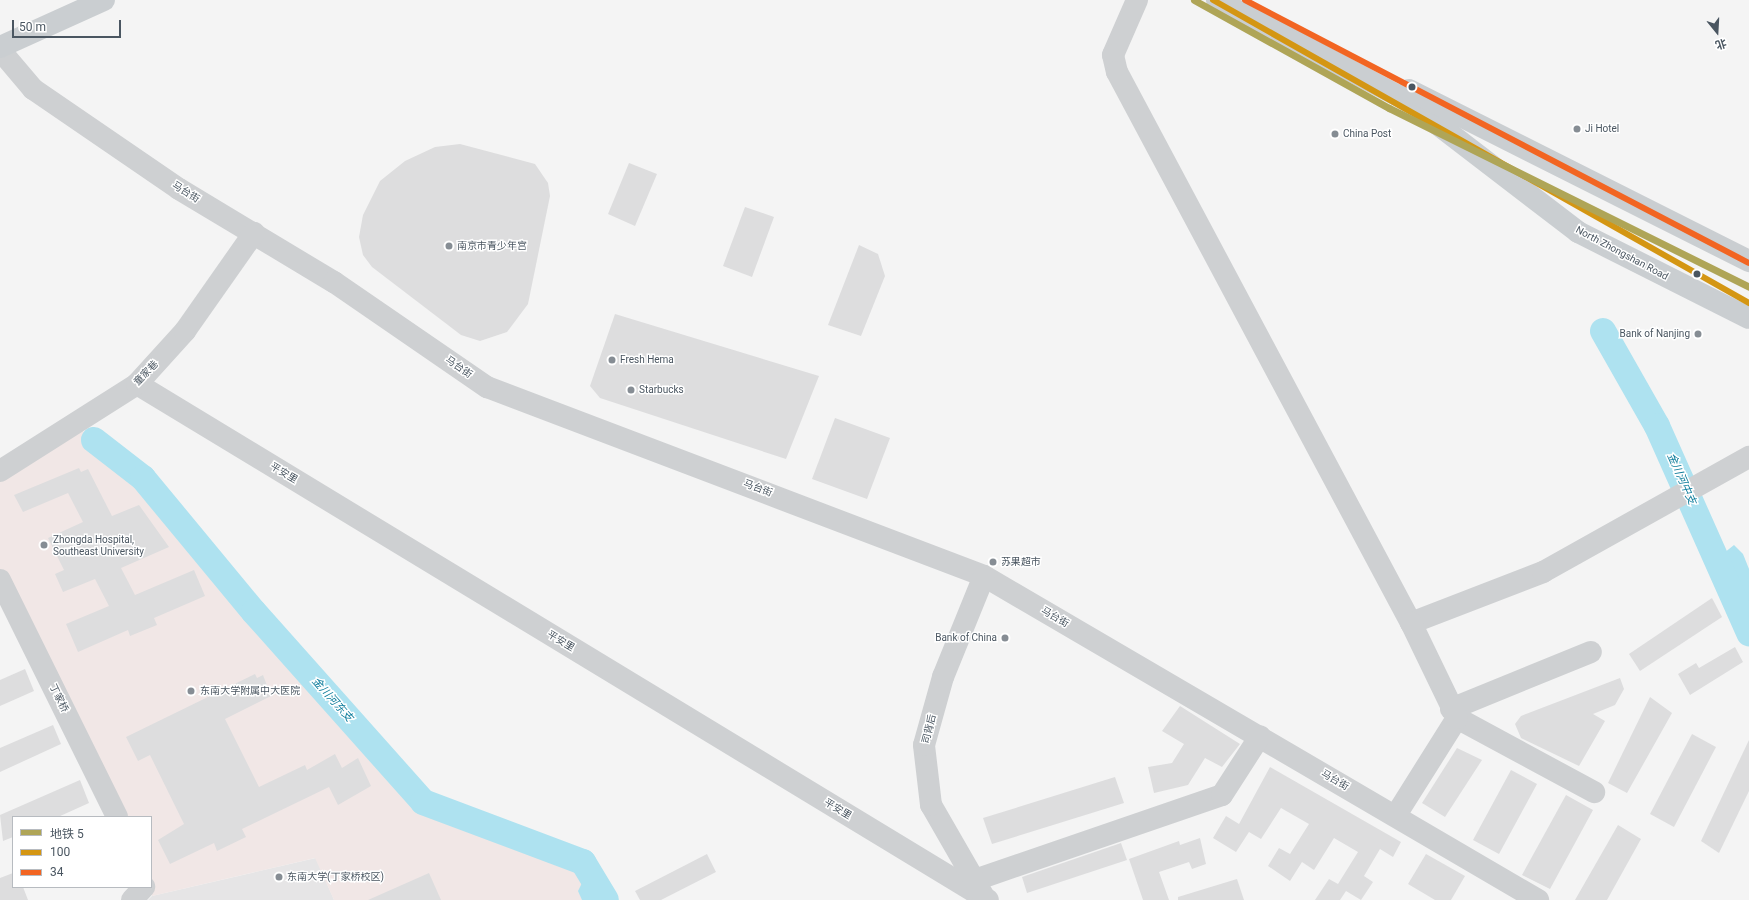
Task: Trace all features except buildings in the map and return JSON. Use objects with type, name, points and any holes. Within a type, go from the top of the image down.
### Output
[{"type":"main road","points":[[0,35],[74,0]]},
{"type":"main road","points":[[0,48],[104,0]]},
{"type":"main road","name":"North Zhongshan Road","points":[[1217,0],[1406,100],[1578,232],[1749,318]]},
{"type":"main road","points":[[1240,0],[1410,90],[1749,261]]},
{"type":"street","points":[[1137,0],[1112,55],[1117,72],[1411,623],[1454,714],[1594,792]]},
{"type":"street","name":"马台街","points":[[0,48],[33,89],[179,189],[334,282],[487,387],[984,576],[1396,815],[1538,900]]},
{"type":"street","name":"童家巷","points":[[0,471],[138,384],[186,330],[254,233]]},
{"type":"street","name":"平安里","points":[[138,384],[983,895]]},
{"type":"street","points":[[1411,623],[1543,572],[1742,462]]},
{"type":"street","name":"司背后","points":[[983,895],[931,805],[924,745],[943,677],[984,576]]},
{"type":"street","name":"丁家桥","points":[[0,580],[117,816]]},
{"type":"street","points":[[1396,815],[1454,714],[1591,652]]},
{"type":"street","points":[[983,895],[1222,794],[1260,736]]},
{"type":"street","points":[[132,900],[143,888]]},
{"type":"shaded area","name":"东南大学附属中大医院","points":[[76,426],[143,478],[423,802],[583,862],[606,900],[334,900],[315,858],[152,896],[152,816],[117,816],[0,580],[0,471]]},
{"type":"shaded area","name":"东南大学(丁家桥校区)","points":[[316,858],[334,900],[148,900],[152,896]]},
{"type":"water","points":[[1734,545],[1743,554],[1749,569],[1749,618],[1724,553]]},
{"type":"water","points":[[595,857],[614,900],[582,900],[578,891]]},
{"type":"waterway","name":"金川河中支","points":[[1603,331],[1657,426],[1749,633]]},
{"type":"waterway","name":"金川河东支","points":[[94,440],[143,478],[254,612],[423,802],[583,862],[606,900]]},
{"type":"metro line","name":"5","points":[[1194,0],[1389,108],[1749,287]]},
{"type":"transit line","name":"100","points":[[1213,0],[1749,303]]},
{"type":"transit line","name":"34","points":[[1245,0],[1749,263]]},
{"type":"place","name":"Ji Hotel","points":[[1577,129]]},
{"type":"place","name":"China Post","points":[[1335,134]]},
{"type":"place","name":"南京市青少年宫","points":[[449,246]]},
{"type":"place","name":"Bank of Nanjing","points":[[1698,334]]},
{"type":"place","name":"Fresh Hema","points":[[612,360]]},
{"type":"place","name":"Starbucks","points":[[631,390]]},
{"type":"place","name":"Zhongda Hospital, Southeast University","points":[[44,545]]},
{"type":"place","name":"苏果超市","points":[[993,562]]},
{"type":"place","name":"Bank of China","points":[[1005,638]]},
{"type":"place","name":"东南大学附属中大医院","points":[[191,691]]},
{"type":"place","name":"东南大学(丁家桥校区)","points":[[279,877]]}]
